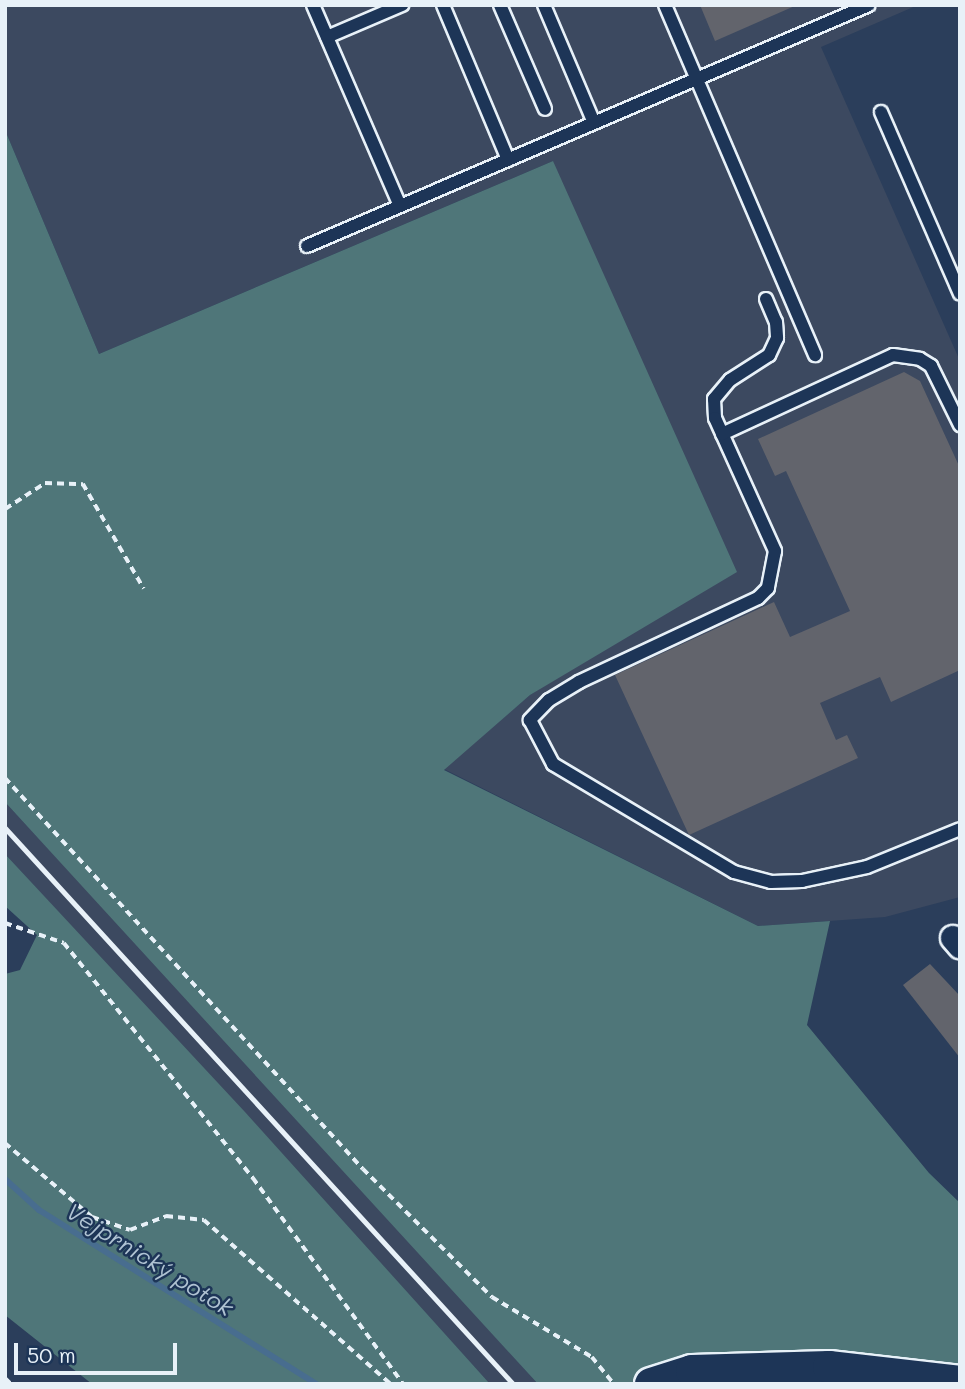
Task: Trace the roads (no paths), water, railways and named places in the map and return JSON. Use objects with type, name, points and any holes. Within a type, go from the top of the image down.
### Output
[{"type":"street","points":[[651,1384],[692,1371],[830,1367],[960,1382]]},
{"type":"lane","points":[[313,5],[400,206]]},
{"type":"lane","points":[[327,37],[402,5]]},
{"type":"lane","points":[[443,5],[508,160]]},
{"type":"lane","points":[[500,5],[545,109]]},
{"type":"lane","points":[[544,5],[594,123]]},
{"type":"lane","points":[[665,5],[815,355]]},
{"type":"lane","points":[[307,246],[869,5]]},
{"type":"lane","points":[[881,113],[960,295]]},
{"type":"lane","points":[[766,299],[776,322],[777,338],[769,355],[718,390],[715,418],[775,551],[768,588],[758,598],[579,681],[549,701],[530,720],[553,764],[734,872],[771,882],[802,881],[867,867],[960,829]]},
{"type":"lane","points":[[722,434],[893,355],[920,359],[931,366],[960,425]]},
{"type":"waterway","name":"Vejprnický potok","points":[[5,1179],[39,1210],[316,1384]]},
{"type":"railway","points":[[5,828],[513,1384]]}]
